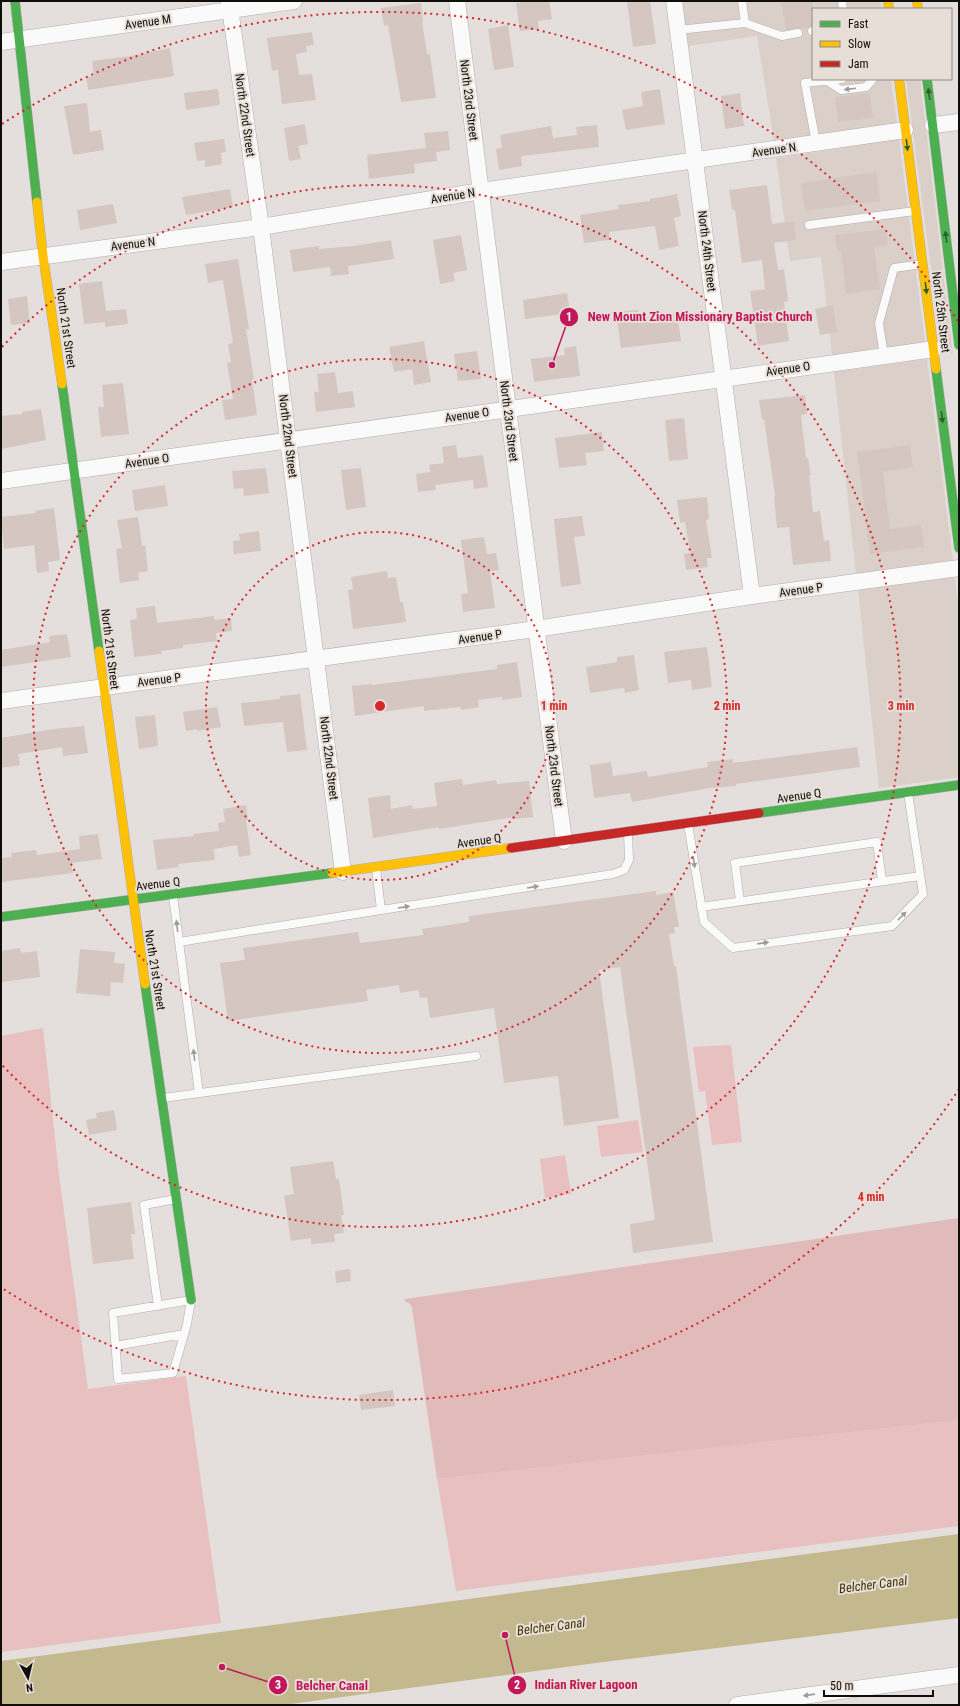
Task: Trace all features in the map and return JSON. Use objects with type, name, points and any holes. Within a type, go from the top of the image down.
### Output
[{"type":"street","name":"North 21st Street","points":[[15,1],[43,256],[75,471],[102,687],[132,900],[191,1300]]},
{"type":"street","name":"Avenue M","points":[[1,42],[229,6],[294,1]]},
{"type":"street","name":"North 23rd Street","points":[[457,1],[564,841]]},
{"type":"street","name":"North 24th Street","points":[[674,1],[752,596]]},
{"type":"street","name":"North 22nd Street","points":[[229,6],[261,227],[343,872]]},
{"type":"street","name":"North 25th Street","points":[[899,80],[923,264],[940,354],[959,548]]},
{"type":"street","name":"North 25th Street","points":[[927,80],[959,345]]},
{"type":"street","points":[[933,125],[959,122]]},
{"type":"street","name":"Avenue N","points":[[1,262],[261,227],[481,191],[905,130]]},
{"type":"street","name":"Avenue O","points":[[1,481],[884,356],[940,354]]},
{"type":"street","name":"Avenue P","points":[[1,701],[536,630],[752,596],[959,568]]},
{"type":"street","name":"Avenue Q","points":[[1,917],[375,868],[959,785]]},
{"type":"street","points":[[737,1705],[959,1675]]},
{"type":"lane","points":[[742,1],[744,23]]},
{"type":"lane","points":[[678,30],[744,23],[782,36],[798,33]]},
{"type":"lane","points":[[816,143],[805,84],[834,80]]},
{"type":"lane","points":[[827,81],[841,90],[866,87],[872,80]]},
{"type":"lane","points":[[809,225],[916,210]]},
{"type":"lane","points":[[884,356],[879,323],[894,268],[923,264]]},
{"type":"lane","points":[[688,824],[704,922],[733,948],[892,926],[923,894],[908,792]]},
{"type":"lane","points":[[179,942],[613,874],[624,870],[629,860],[628,832]]},
{"type":"lane","points":[[740,901],[735,863],[877,842],[882,881]]},
{"type":"lane","points":[[375,868],[381,910]]},
{"type":"lane","points":[[701,907],[920,876]]},
{"type":"lane","points":[[173,894],[198,1093]]},
{"type":"lane","points":[[162,1098],[476,1056]]},
{"type":"lane","points":[[158,1306],[144,1205],[176,1200]]},
{"type":"lane","points":[[191,1300],[184,1334],[173,1373],[118,1379],[113,1313],[158,1306],[191,1300]]},
{"type":"lane","points":[[115,1346],[184,1334]]},
{"type":"shaded area","points":[[682,1],[881,1],[882,8],[812,8],[812,80],[891,80],[897,123],[774,141],[757,36],[688,46]]},
{"type":"shaded area","points":[[906,80],[920,80],[953,355],[941,345]]},
{"type":"shaded area","points":[[899,139],[925,342],[832,355],[821,257],[790,261],[776,158]]},
{"type":"shaded area","points":[[927,359],[953,560],[856,574],[834,372]]},
{"type":"shaded area","points":[[955,577],[959,611],[959,777],[879,788],[858,590]]},
{"type":"shaded area","points":[[43,1028],[59,1175],[88,1389],[186,1376],[221,1623],[1,1652],[1,1036]]},
{"type":"shaded area","points":[[731,1045],[742,1142],[712,1145],[705,1091],[699,1092],[693,1047]]},
{"type":"shaded area","points":[[638,1120],[643,1152],[601,1157],[597,1126]]},
{"type":"shaded area","points":[[565,1155],[571,1194],[545,1198],[540,1159]]},
{"type":"shaded area","points":[[959,1218],[959,1420],[437,1479],[412,1308],[410,1304],[405,1301],[405,1299]]},
{"type":"shaded area","points":[[959,1420],[959,1526],[456,1591],[437,1479]]},
{"type":"water","points":[[959,1534],[959,1618],[596,1663],[283,1705],[1,1705],[1,1661]]},
{"type":"building","points":[[527,1],[549,1],[552,19],[538,21],[539,29],[520,31],[516,3]]},
{"type":"building","points":[[627,1],[650,1],[656,44],[633,47]]},
{"type":"building","points":[[781,1],[813,1],[812,26],[786,30]]},
{"type":"building","points":[[421,3],[427,54],[430,54],[436,98],[401,102],[388,25],[384,26],[381,8]]},
{"type":"building","points":[[508,25],[514,67],[494,70],[488,29]]},
{"type":"building","points":[[312,32],[314,45],[306,46],[307,52],[296,54],[299,75],[312,74],[316,100],[282,104],[278,70],[272,71],[267,38]]},
{"type":"building","points":[[170,48],[174,76],[88,90],[86,77],[94,76],[92,61],[137,55]]},
{"type":"building","points":[[218,89],[220,105],[186,110],[184,93]]},
{"type":"building","points":[[660,89],[665,124],[626,130],[622,110],[643,106],[641,92]]},
{"type":"building","points":[[740,93],[744,126],[725,129],[721,96]]},
{"type":"building","points":[[870,93],[873,118],[838,122],[835,97]]},
{"type":"building","points":[[87,103],[90,132],[101,130],[104,150],[73,155],[64,106]]},
{"type":"building","points":[[305,124],[308,144],[298,146],[301,159],[289,161],[284,128]]},
{"type":"building","points":[[597,125],[599,147],[521,156],[522,166],[499,170],[496,149],[502,148],[500,135],[551,126],[553,138],[577,135],[576,127]]},
{"type":"building","points":[[448,131],[450,150],[436,152],[437,161],[414,164],[415,173],[369,179],[367,155],[426,148],[424,133]]},
{"type":"building","points":[[224,139],[226,152],[221,153],[222,164],[205,167],[205,160],[197,161],[194,143]]},
{"type":"building","points":[[876,172],[880,201],[805,211],[801,183]]},
{"type":"building","points":[[767,185],[772,224],[794,221],[796,240],[774,243],[778,270],[784,269],[788,301],[784,302],[789,341],[758,346],[750,291],[765,289],[762,260],[742,263],[735,210],[732,210],[729,190]]},
{"type":"building","points":[[230,189],[233,207],[186,215],[182,197]]},
{"type":"building","points":[[677,194],[681,216],[674,218],[679,246],[659,250],[655,226],[609,232],[610,240],[584,243],[580,215],[619,209],[618,205],[650,201],[650,199]]},
{"type":"building","points":[[113,204],[117,223],[80,230],[77,210]]},
{"type":"building","points":[[886,229],[888,245],[874,247],[880,289],[846,294],[841,251],[837,251],[835,235]]},
{"type":"building","points":[[461,235],[467,270],[453,273],[455,281],[440,284],[433,240]]},
{"type":"building","points":[[391,240],[394,259],[348,266],[349,274],[331,276],[330,267],[293,272],[290,250],[319,246],[319,249],[354,246]]},
{"type":"building","points":[[238,259],[249,329],[246,329],[254,379],[252,379],[257,415],[225,420],[222,400],[233,399],[227,363],[231,362],[228,344],[233,343],[223,280],[208,283],[205,264]]},
{"type":"building","points":[[102,281],[106,311],[126,309],[128,324],[105,327],[105,322],[84,324],[79,284]]},
{"type":"building","points":[[567,293],[570,313],[525,319],[523,300]]},
{"type":"building","points":[[27,296],[30,323],[11,325],[8,299]]},
{"type":"building","points":[[833,305],[837,332],[820,335],[815,309]]},
{"type":"building","points":[[638,310],[639,318],[677,313],[681,341],[621,348],[616,312]]},
{"type":"building","points":[[424,341],[431,382],[414,385],[412,369],[394,372],[389,347]]},
{"type":"building","points":[[576,346],[580,376],[534,382],[531,359],[565,355],[564,348]]},
{"type":"building","points":[[477,351],[481,379],[458,381],[454,354]]},
{"type":"building","points":[[335,372],[338,393],[353,391],[355,407],[316,412],[314,392],[319,392],[317,374]]},
{"type":"building","points":[[123,383],[129,434],[101,437],[98,407],[104,407],[102,385]]},
{"type":"building","points":[[805,395],[807,414],[801,415],[806,458],[808,458],[811,475],[809,475],[813,512],[820,511],[824,541],[829,540],[831,561],[793,565],[789,527],[777,528],[775,496],[764,419],[762,420],[759,400]]},
{"type":"building","points":[[41,409],[46,440],[1,449],[1,416],[22,414],[22,412]]},
{"type":"building","points":[[684,418],[688,459],[669,461],[665,420]]},
{"type":"building","points":[[602,432],[604,451],[585,453],[587,465],[559,468],[555,438]]},
{"type":"building","points":[[456,445],[458,458],[483,455],[488,487],[474,489],[473,480],[435,485],[436,490],[418,492],[416,474],[430,472],[429,465],[444,463],[442,447]]},
{"type":"building","points":[[910,445],[913,467],[883,472],[890,529],[921,525],[924,547],[870,554],[857,452]]},
{"type":"building","points":[[266,468],[269,493],[244,496],[243,488],[234,489],[232,471]]},
{"type":"building","points":[[361,468],[366,507],[346,510],[341,470]]},
{"type":"building","points":[[165,485],[168,506],[135,511],[132,490]]},
{"type":"building","points":[[707,497],[709,519],[706,520],[712,558],[707,558],[708,567],[686,570],[684,554],[690,553],[685,522],[680,523],[677,500]]},
{"type":"building","points":[[54,508],[60,560],[48,562],[49,571],[37,573],[34,545],[4,549],[1,517],[36,513],[35,511]]},
{"type":"building","points":[[582,516],[585,536],[574,537],[581,584],[561,587],[554,519]]},
{"type":"building","points":[[138,517],[142,546],[145,545],[148,571],[138,573],[139,580],[120,583],[116,549],[122,548],[117,520]]},
{"type":"building","points":[[259,531],[261,551],[234,554],[233,541],[240,540],[239,534]]},
{"type":"building","points":[[484,537],[487,554],[496,553],[499,570],[490,571],[495,608],[463,612],[461,594],[468,593],[461,540]]},
{"type":"building","points":[[387,571],[388,578],[396,577],[400,602],[403,602],[406,622],[353,629],[348,590],[353,589],[351,577]]},
{"type":"building","points":[[155,606],[157,623],[214,616],[214,620],[231,618],[232,631],[216,633],[217,641],[183,645],[183,648],[161,651],[161,654],[134,657],[130,620],[137,619],[136,608]]},
{"type":"building","points":[[67,634],[71,657],[1,667],[1,650],[50,642],[49,636]]},
{"type":"building","points":[[707,647],[712,687],[692,690],[691,680],[668,683],[664,652]]},
{"type":"building","points":[[634,655],[639,690],[625,693],[624,688],[590,693],[586,667],[617,662],[617,657]]},
{"type":"building","points":[[517,662],[522,697],[502,700],[502,697],[478,700],[479,707],[461,710],[460,707],[424,711],[424,706],[355,716],[352,686],[372,685],[497,669],[497,665]]},
{"type":"building","points":[[300,694],[307,750],[287,752],[283,722],[244,726],[241,703],[280,699],[280,696]]},
{"type":"building","points":[[217,707],[221,727],[197,731],[197,729],[186,731],[183,712]]},
{"type":"building","points":[[155,715],[158,746],[139,749],[135,717]]},
{"type":"building","points":[[84,726],[88,753],[63,756],[62,747],[18,754],[20,765],[1,768],[1,738],[54,729]]},
{"type":"building","points":[[857,747],[860,767],[736,784],[736,786],[710,788],[632,802],[630,793],[594,798],[590,765],[611,762],[613,776],[647,771],[648,777],[708,767],[707,762],[733,759],[733,763]]},
{"type":"building","points":[[462,779],[463,785],[496,780],[497,784],[529,781],[533,817],[514,819],[514,817],[373,838],[368,798],[390,795],[391,809],[412,805],[413,809],[437,806],[434,783]]},
{"type":"building","points":[[246,805],[248,820],[246,820],[251,855],[239,857],[237,845],[214,849],[215,860],[178,864],[179,867],[157,870],[153,840],[194,836],[193,834],[219,831],[218,823],[225,822],[223,809]]},
{"type":"building","points":[[98,834],[102,859],[71,863],[73,873],[1,882],[1,858],[12,857],[11,853],[36,850],[37,855],[80,849],[79,836]]},
{"type":"building","points":[[656,891],[656,895],[673,892],[679,927],[674,927],[675,933],[669,934],[674,966],[676,966],[713,1242],[633,1253],[630,1224],[655,1220],[620,967],[599,970],[619,1118],[564,1126],[558,1076],[504,1083],[494,1008],[430,1018],[427,997],[420,998],[418,990],[400,993],[399,985],[366,990],[368,1001],[228,1021],[220,963],[245,960],[243,948],[358,932],[360,943],[423,935],[422,929],[469,922],[469,916]]},
{"type":"building","points":[[20,948],[21,953],[37,951],[40,977],[1,982],[1,951]]},
{"type":"building","points":[[80,949],[115,952],[114,963],[125,964],[123,983],[111,982],[110,996],[76,993]]},
{"type":"building","points":[[114,1110],[117,1130],[89,1135],[86,1120],[97,1118],[96,1113]]},
{"type":"building","points":[[333,1161],[336,1179],[339,1179],[344,1215],[341,1215],[344,1233],[334,1234],[335,1242],[311,1244],[311,1238],[291,1241],[284,1196],[294,1194],[290,1167]]},
{"type":"building","points":[[131,1202],[135,1234],[131,1234],[134,1259],[93,1264],[87,1208]]},
{"type":"building","points":[[350,1269],[351,1281],[336,1283],[335,1271]]},
{"type":"building","points":[[393,1390],[395,1406],[361,1410],[359,1395]]},
{"type":"traffic: fast","points":[[15,1],[37,202]]},
{"type":"traffic: fast","points":[[927,80],[959,345]]},
{"type":"traffic: fast","points":[[936,369],[959,548]]},
{"type":"traffic: fast","points":[[62,384],[99,651]]},
{"type":"traffic: fast","points":[[759,813],[959,785]]},
{"type":"traffic: fast","points":[[1,917],[332,873]]},
{"type":"traffic: fast","points":[[145,984],[191,1300]]},
{"type":"traffic: slow","points":[[888,1],[889,8]]},
{"type":"traffic: slow","points":[[917,1],[918,8]]},
{"type":"traffic: slow","points":[[899,80],[936,369]]},
{"type":"traffic: slow","points":[[37,202],[43,256],[62,384]]},
{"type":"traffic: slow","points":[[99,651],[145,984]]},
{"type":"traffic: slow","points":[[332,873],[511,848]]},
{"type":"traffic: jam","points":[[511,848],[759,813]]},
{"type":"place","name":"New Mount Zion Missionary Baptist Church","points":[[552,365]]},
{"type":"place","name":"Indian River Lagoon","points":[[505,1635]]},
{"type":"place","name":"Belcher Canal","points":[[222,1667]]}]
